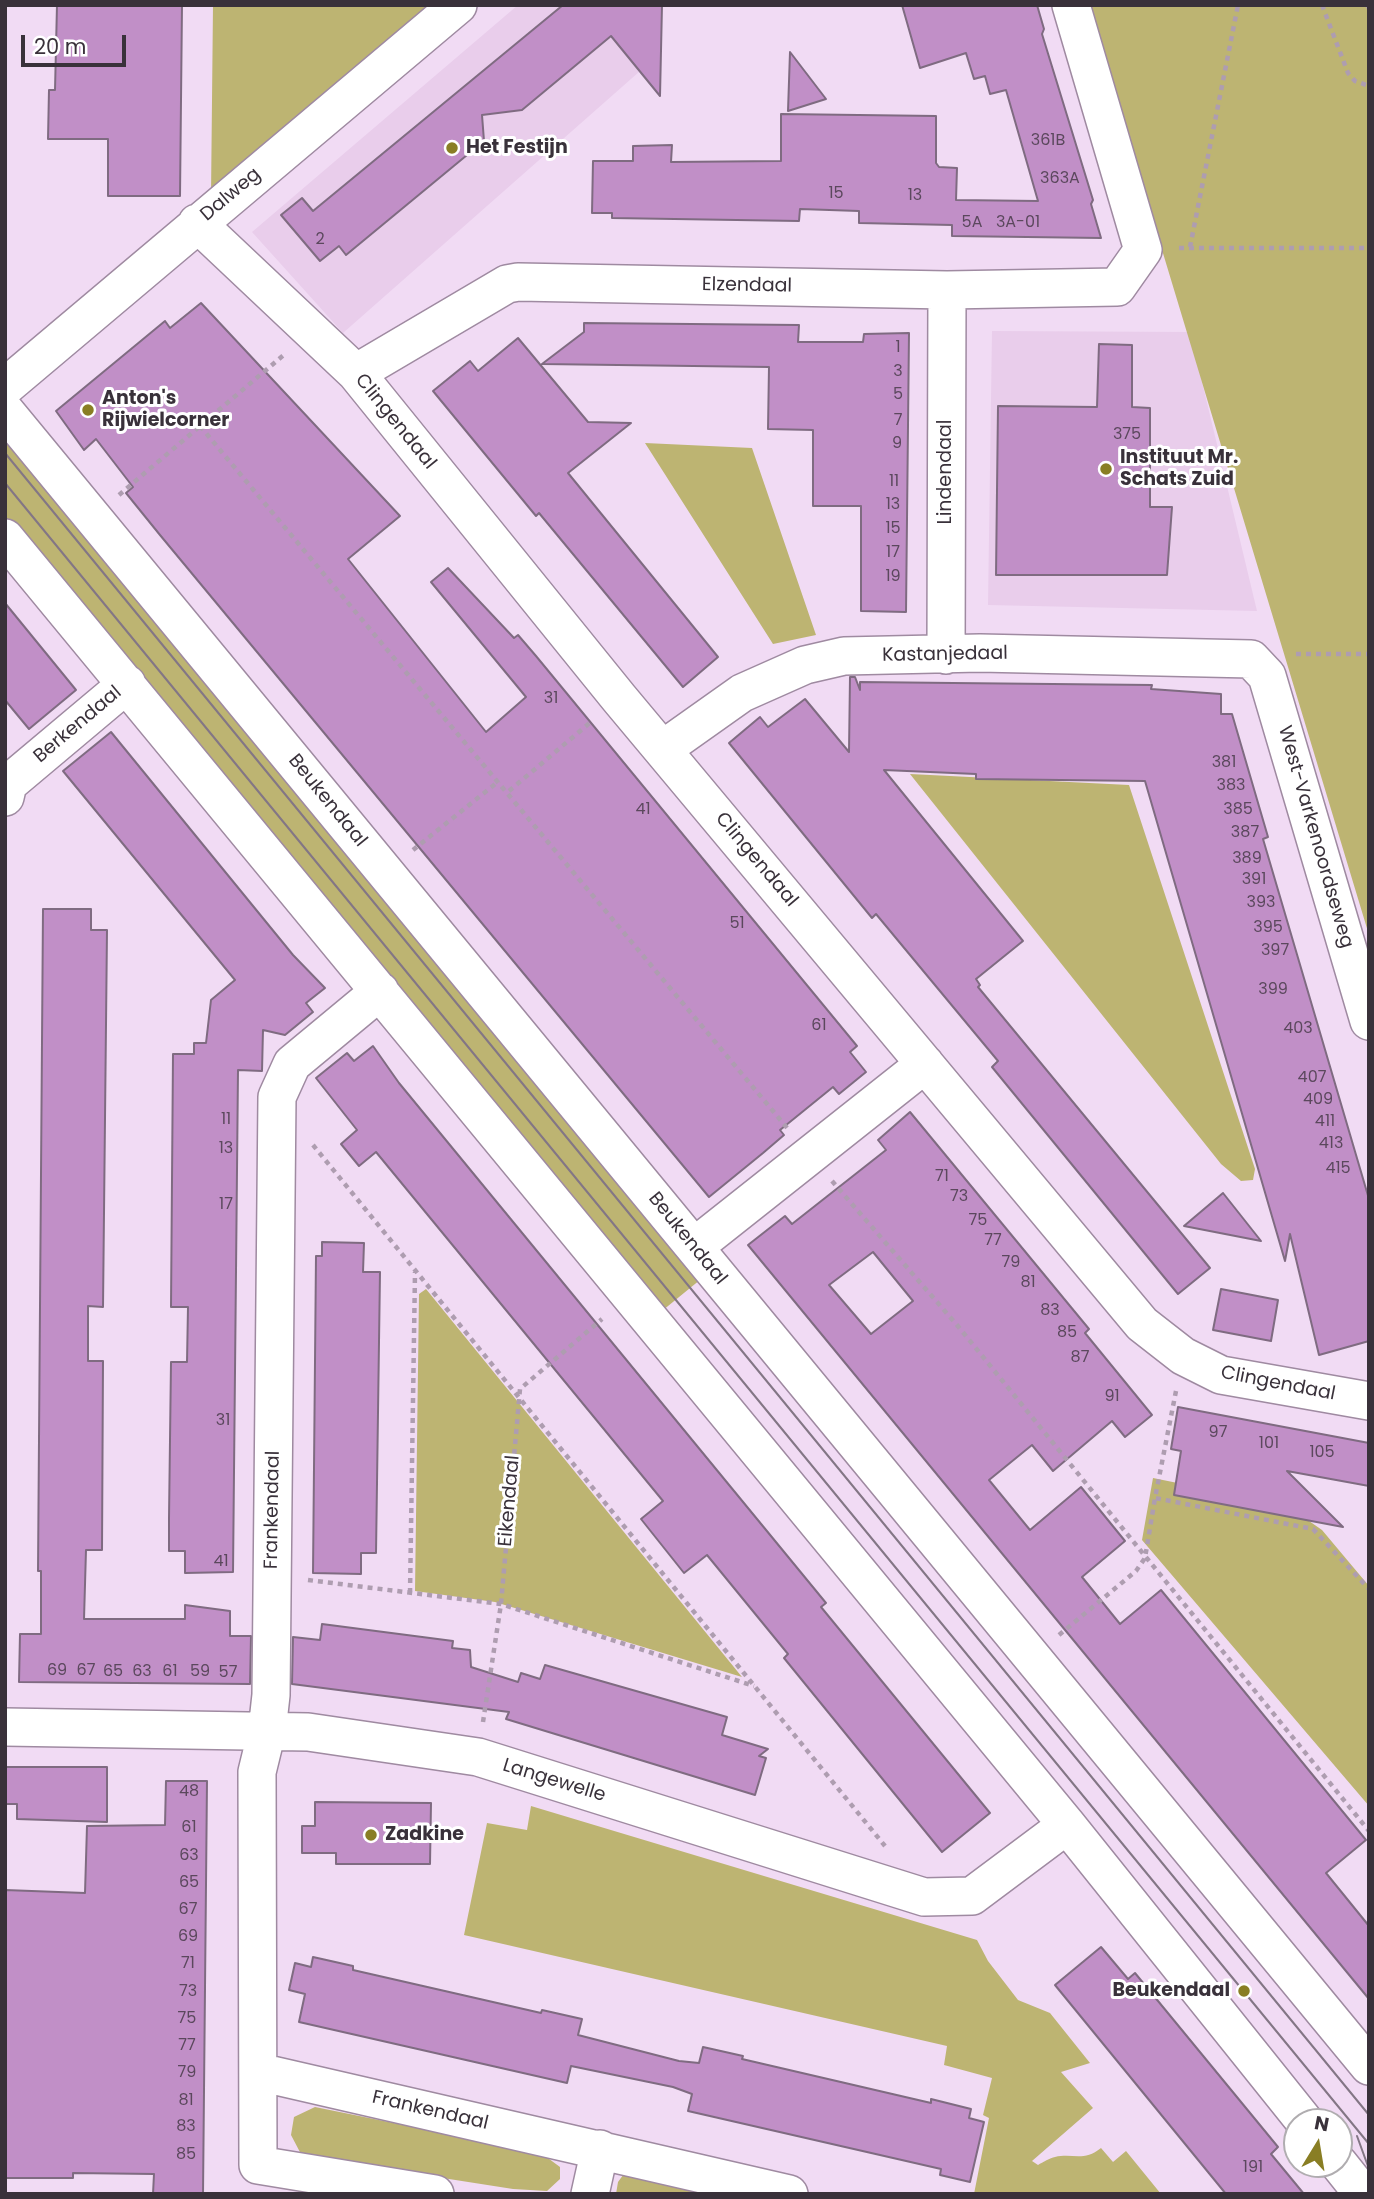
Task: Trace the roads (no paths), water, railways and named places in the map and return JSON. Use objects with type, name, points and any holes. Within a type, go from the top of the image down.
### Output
[{"type":"street","name":"Dalweg","points":[[5,387],[458,5]]},
{"type":"street","name":"Elzendaal","points":[[356,373],[507,284],[518,282],[947,290],[1117,287],[1143,250],[1071,5]]},
{"type":"street","name":"Clingendaal","points":[[197,223],[313,329],[356,373],[619,698],[1142,1324],[1183,1356],[1221,1375],[1369,1401]]},
{"type":"street","name":"Lindendaal","points":[[946,654],[947,290]]},
{"type":"street","name":"Beukendaal","points":[[5,411],[1369,2066]]},
{"type":"street","points":[[5,538],[1067,1825],[1294,2108]]},
{"type":"street","name":"Kastanjedaal","points":[[663,749],[742,693],[805,665],[844,656],[946,654],[1251,659]]},
{"type":"street","name":"West-Varkenoordseweg","points":[[1251,659],[1267,676],[1369,1021]]},
{"type":"street","name":"Berkendaal","points":[[5,797],[8,783],[127,684]]},
{"type":"street","name":"Frankendaal","points":[[380,991],[292,1064],[277,1097],[271,1695],[267,1731],[257,1772],[258,2165],[435,2194]]},
{"type":"street","points":[[694,1247],[925,1064]]},
{"type":"street","name":"Langewelle","points":[[5,1727],[308,1732],[478,1757],[924,1897],[972,1896],[1067,1825]]},
{"type":"street","name":"Frankendaal","points":[[259,2072],[789,2194]]},
{"type":"street","points":[[590,2194],[600,2149]]},
{"type":"street","points":[[1350,2178],[1363,2194]]},
{"type":"tram line","points":[[5,453],[1369,2115]]},
{"type":"tram line","points":[[5,483],[1369,2144]]},
{"type":"tram line","points":[[1357,2136],[1369,2169]]},
{"type":"place","name":"Het Festijn","points":[[452,148]]},
{"type":"place","name":"Anton's Rijwielcorner","points":[[88,410]]},
{"type":"place","name":"Instituut Mr. Schats Zuid","points":[[1106,469]]},
{"type":"place","name":"Zadkine","points":[[371,1835]]},
{"type":"place","name":"Beukendaal","points":[[1244,1991]]}]
